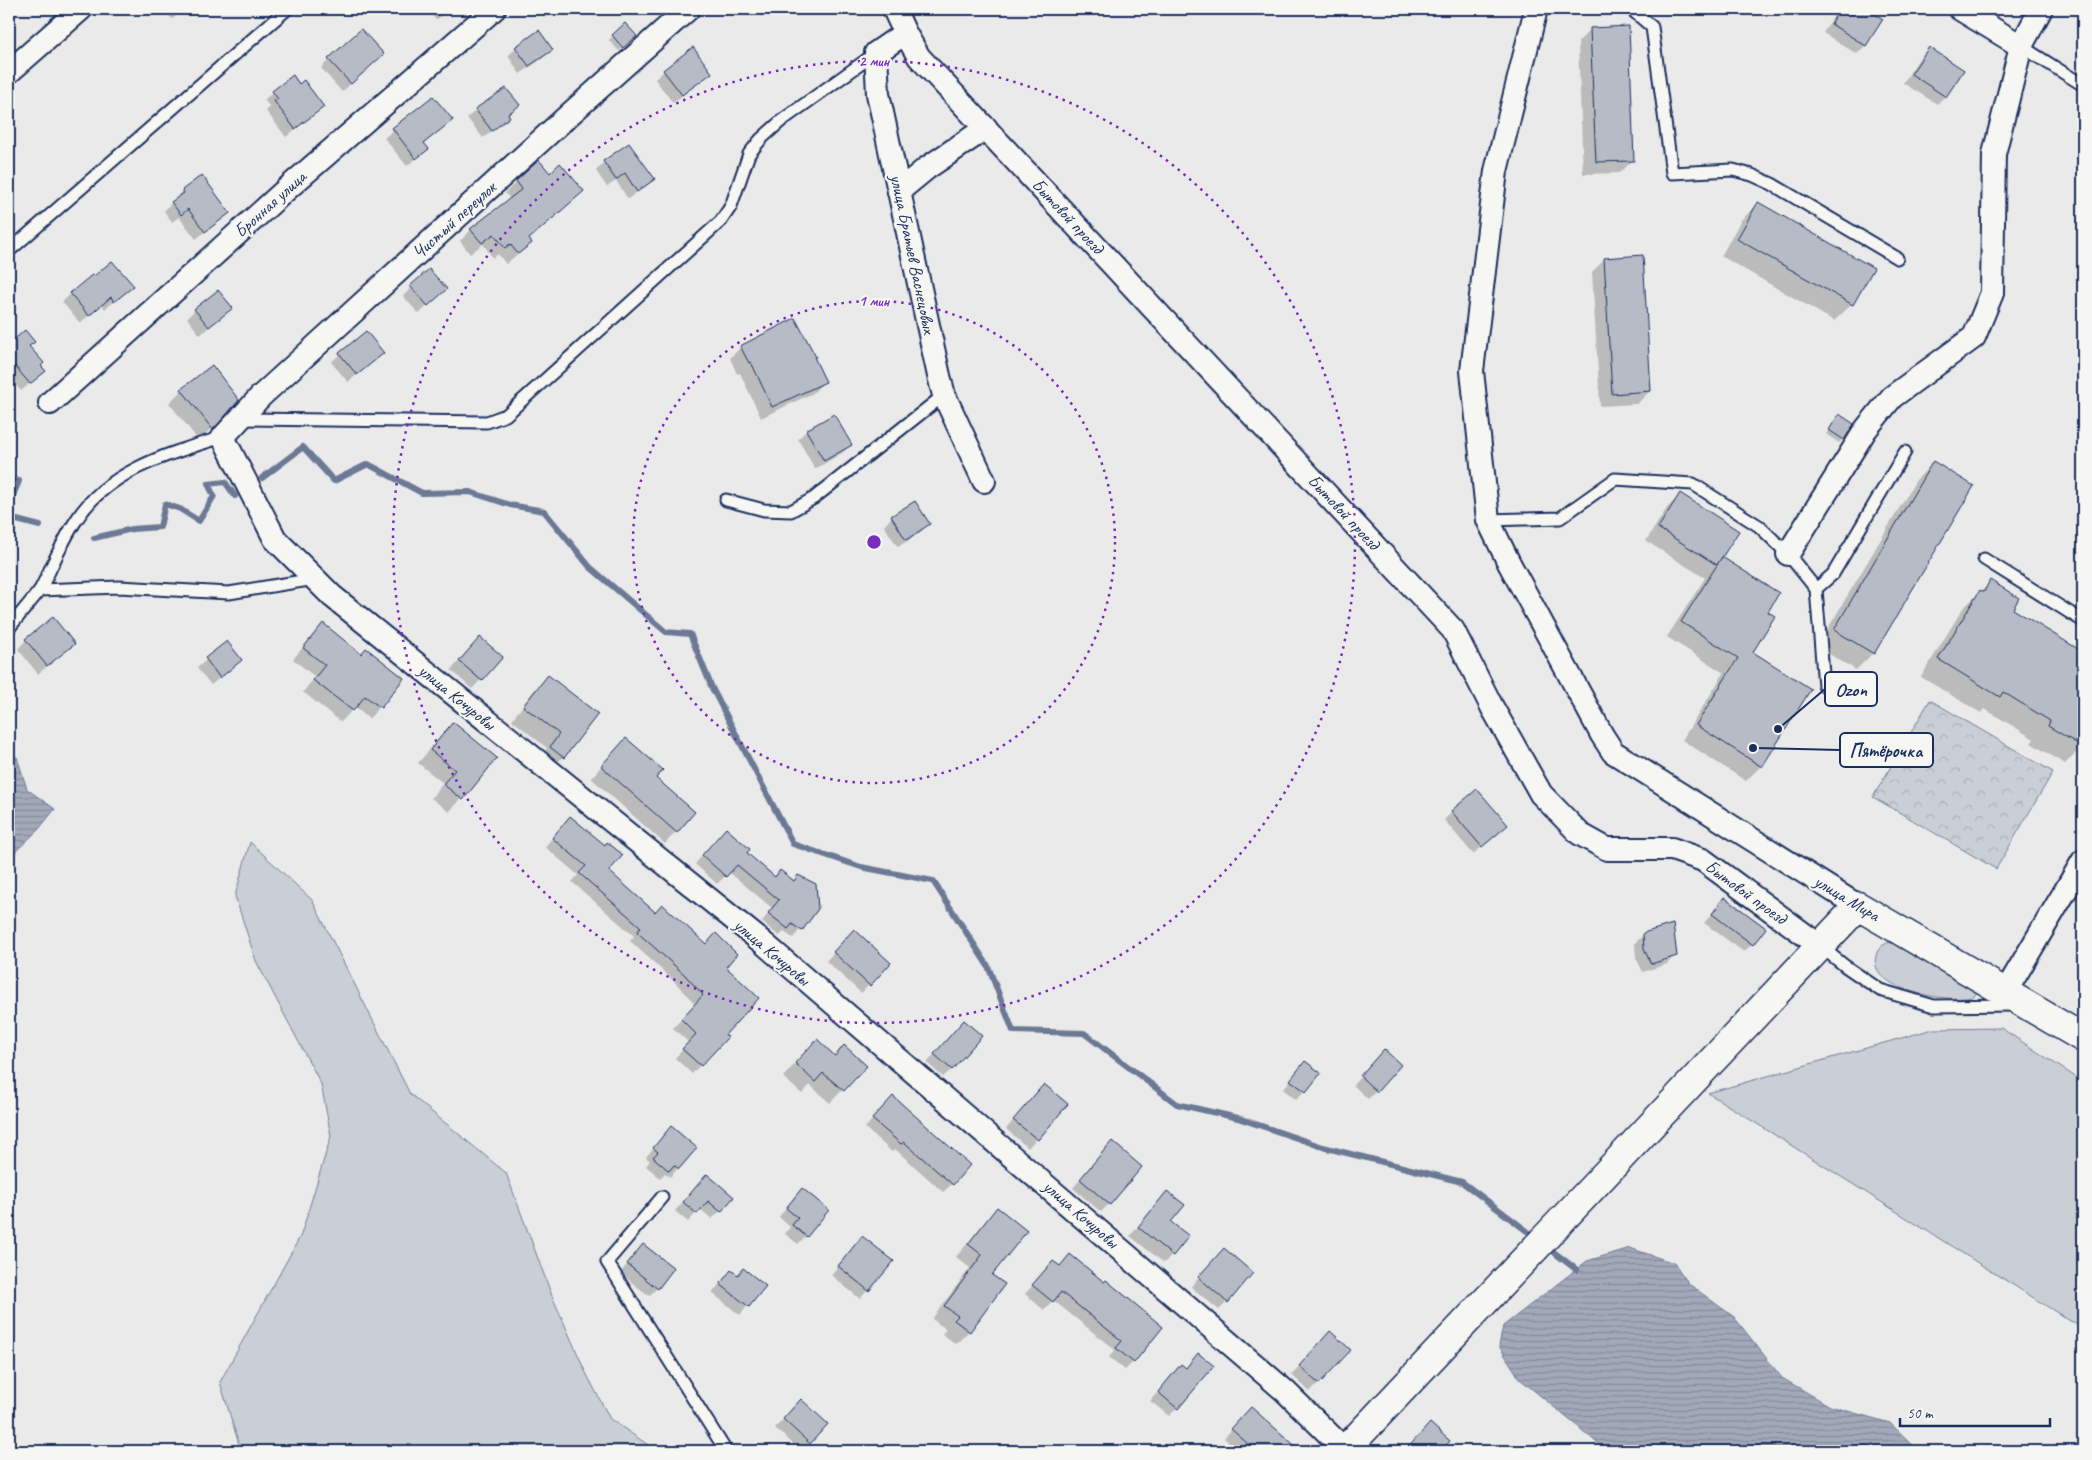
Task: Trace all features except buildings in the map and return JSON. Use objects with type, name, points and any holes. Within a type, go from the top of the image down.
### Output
[{"type":"street","points":[[9,72],[81,9]]},
{"type":"street","name":"Бронная улица","points":[[50,403],[289,187],[494,9]]},
{"type":"street","name":"Чистый переулок","points":[[224,437],[261,396],[688,9]]},
{"type":"street","name":"Бытовой проезд","points":[[894,9],[919,57],[1453,630],[1492,707],[1541,794],[1580,834],[1607,849],[1672,849],[1703,860],[1820,946]]},
{"type":"street","points":[[1488,520],[1472,371],[1496,171],[1536,9]]},
{"type":"street","points":[[1960,9],[2022,46]]},
{"type":"street","points":[[1788,554],[1866,429],[1892,397],[1974,337],[1992,293],[1994,154],[2022,46],[2041,9]]},
{"type":"street","points":[[876,52],[905,33]]},
{"type":"street","name":"улица Братьев Васнецовых","points":[[876,52],[878,94],[944,395],[984,481]]},
{"type":"street","points":[[899,191],[927,168],[986,128]]},
{"type":"street","name":"улица Кочуровы","points":[[224,437],[275,539],[332,596],[761,941],[969,1117],[1285,1390],[1345,1451]]},
{"type":"street","name":"улица Мира","points":[[1488,520],[1509,563],[1613,752],[1858,906],[2083,1038]]},
{"type":"street","points":[[2017,998],[2083,861]]},
{"type":"street","points":[[1345,1451],[1858,906]]},
{"type":"lane","points":[[9,251],[287,9]]},
{"type":"lane","points":[[1631,9],[1652,27],[1672,173],[1733,170],[1752,175],[1772,184],[1897,258]]},
{"type":"lane","points":[[2022,46],[2083,84]]},
{"type":"lane","points":[[242,419],[487,422],[506,415],[721,222],[731,206],[749,154],[761,139],[781,121],[876,52]]},
{"type":"lane","points":[[726,500],[764,510],[791,511],[814,498],[944,395]]},
{"type":"lane","points":[[9,628],[40,590],[77,518],[99,493],[132,470],[176,452],[224,437]]},
{"type":"lane","points":[[1816,589],[1833,574],[1904,452]]},
{"type":"lane","points":[[1488,520],[1560,518],[1615,479],[1693,484],[1759,526],[1788,554],[1816,589],[1824,686]]},
{"type":"lane","points":[[1984,559],[2083,621]]},
{"type":"lane","points":[[40,590],[119,587],[229,593],[315,579]]},
{"type":"lane","points":[[1820,946],[1880,990],[1934,1006],[2017,998]]},
{"type":"lane","points":[[662,1197],[607,1262],[726,1451]]},
{"type":"green space","points":[[1930,700],[2053,772],[1996,869],[1873,797]]},
{"type":"green space","points":[[250,842],[312,900],[410,1094],[506,1173],[552,1296],[586,1373],[610,1419],[657,1451],[241,1451],[220,1382],[301,1235],[331,1136],[321,1084],[256,961],[235,896]]},
{"type":"green space","points":[[1892,941],[1979,989],[1971,997],[1946,998],[1929,996],[1896,985],[1884,978],[1877,968],[1876,956],[1878,950]]},
{"type":"green space","points":[[2001,1028],[2083,1082],[2083,1329],[1708,1093],[1933,1029]]},
{"type":"water","points":[[9,756],[17,757],[27,789],[55,809],[39,829],[13,854],[9,851]]},
{"type":"water","points":[[1630,1248],[1674,1263],[1689,1284],[1734,1317],[1782,1378],[1830,1406],[1890,1423],[1919,1451],[1607,1451],[1520,1379],[1499,1346],[1503,1326],[1587,1261]]},
{"type":"waterway","points":[[262,478],[303,447],[334,481],[368,464],[422,493],[470,492],[510,505],[544,511],[590,567],[666,632],[690,634],[712,688],[793,844],[861,867],[933,881],[988,966],[1013,1031],[1084,1033],[1177,1104],[1238,1118],[1323,1147],[1462,1182],[1527,1231]]},
{"type":"waterway","points":[[9,479],[19,481],[9,505]]},
{"type":"waterway","points":[[94,538],[132,529],[160,527],[165,504],[180,509],[199,521],[214,496],[208,484],[225,482],[235,496]]},
{"type":"waterway","points":[[9,518],[40,526]]},
{"type":"waterway","points":[[1551,1250],[1577,1270]]},
{"type":"place","name":"Ozon","points":[[1778,729]]},
{"type":"place","name":"Пятёрочка","points":[[1753,748]]}]
